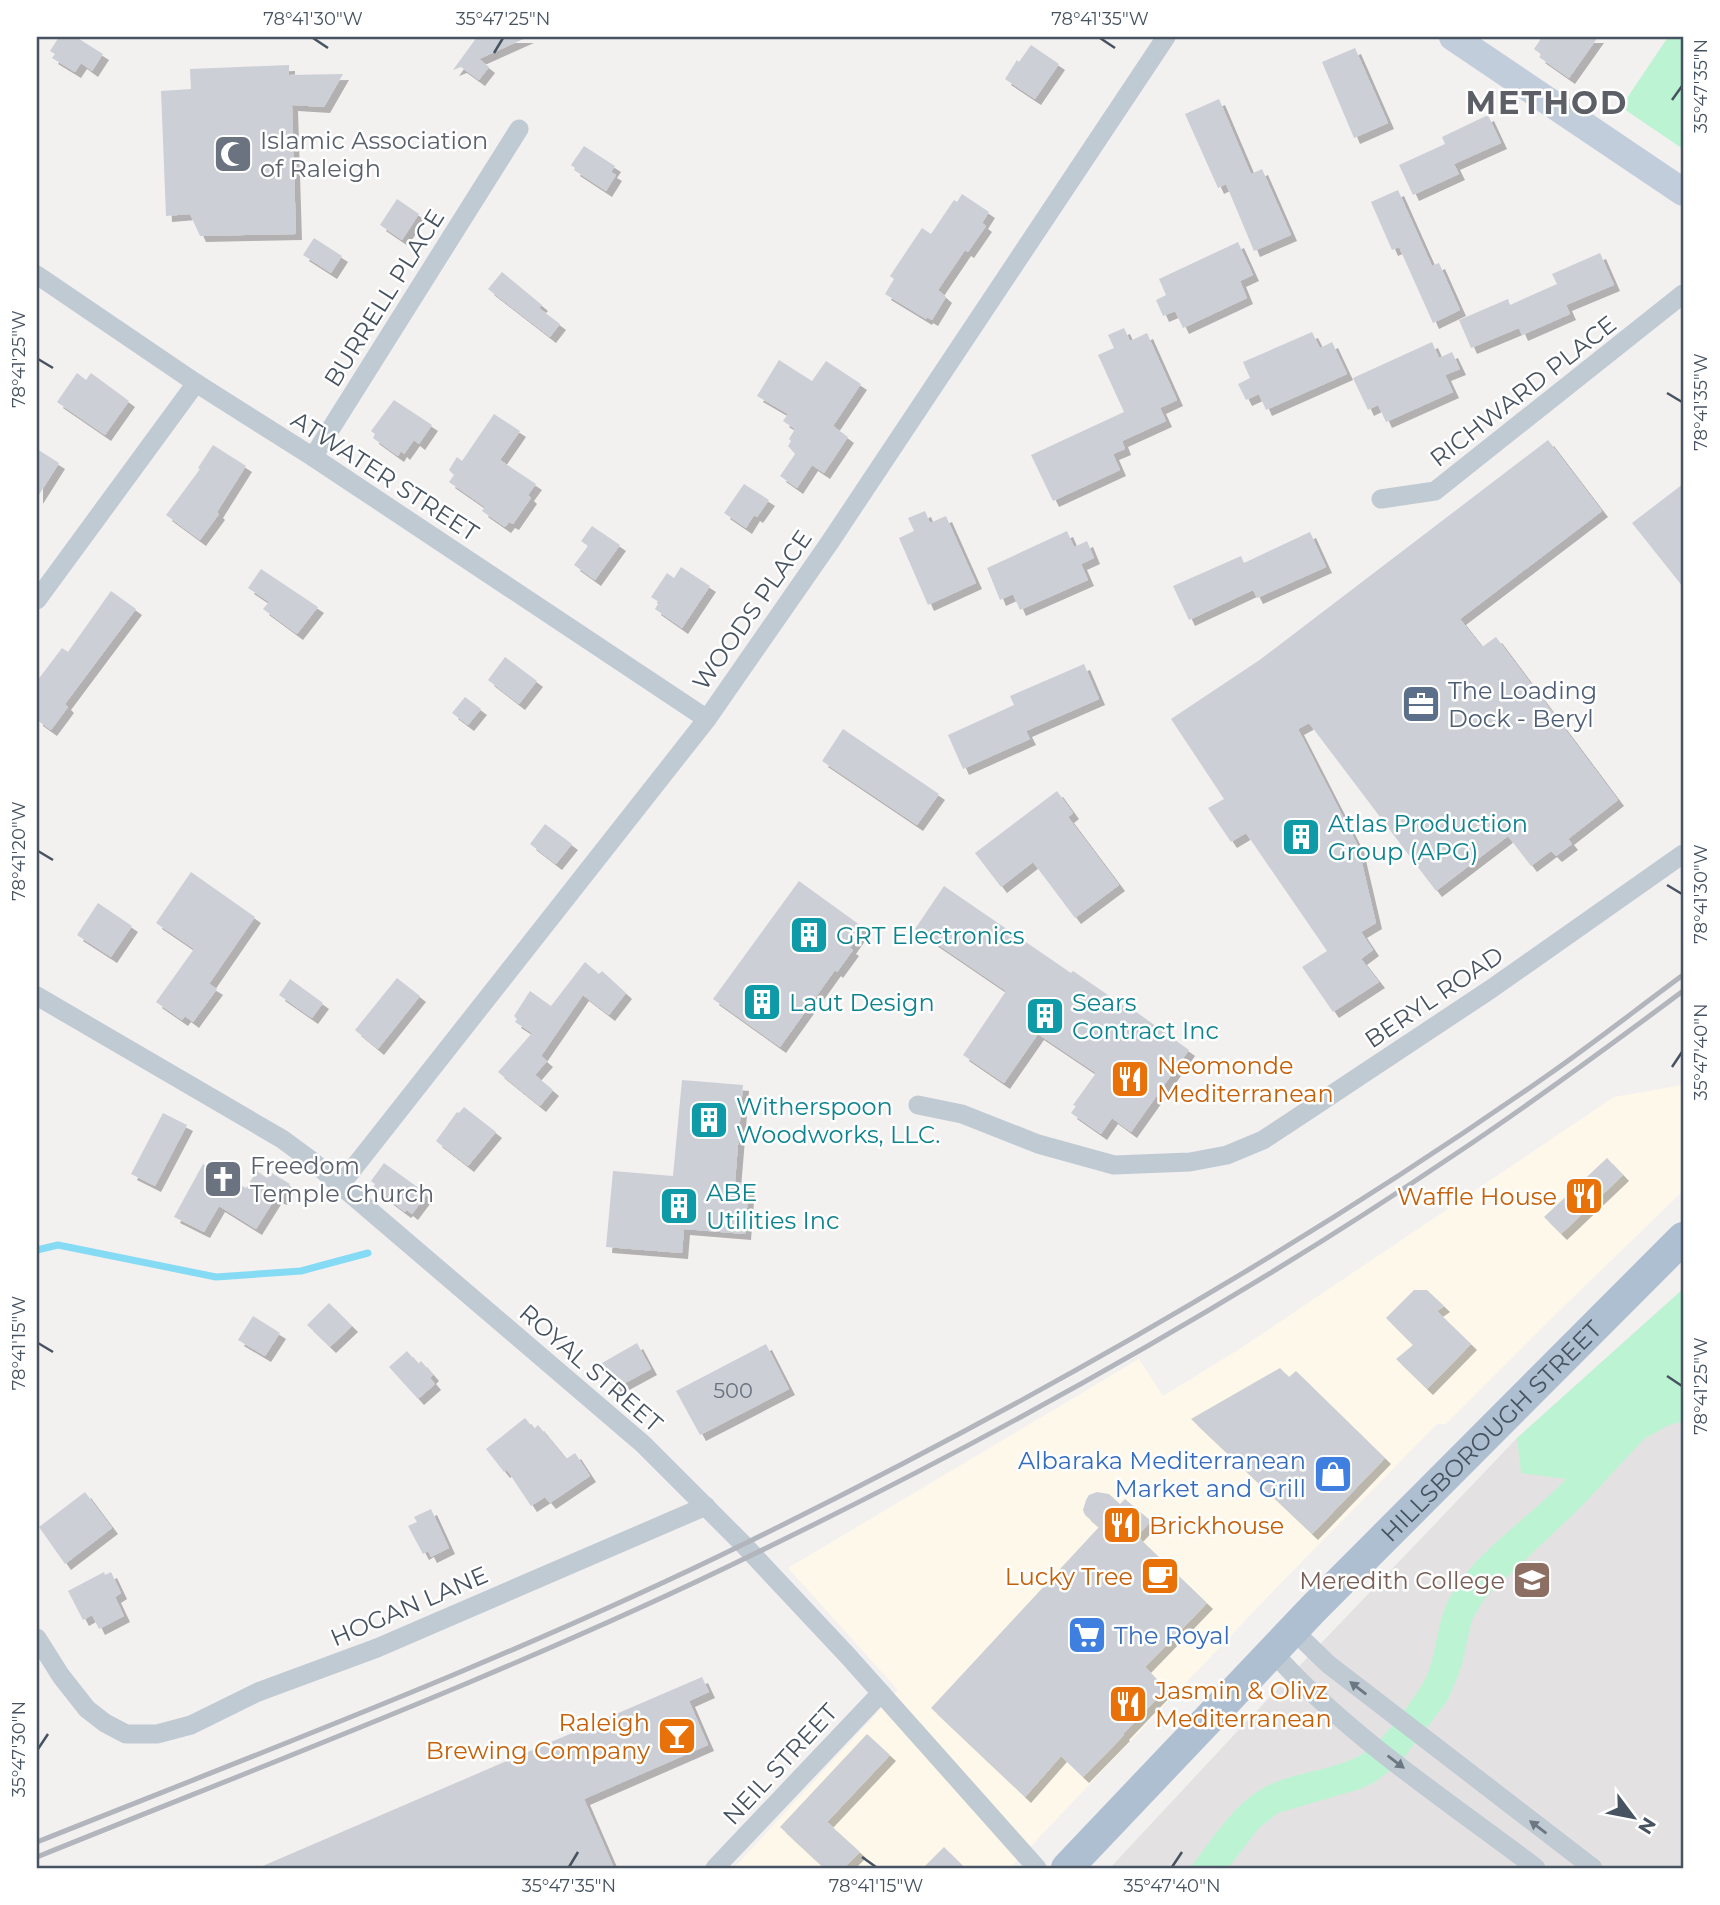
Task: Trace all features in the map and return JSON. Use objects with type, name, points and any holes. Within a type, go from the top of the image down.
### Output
[{"type":"main road","name":"HILLSBOROUGH STREET","points":[[1067,1868],[1282,1641],[1683,1238]]},
{"type":"street","name":"WOODS PLACE","points":[[341,1184],[707,719],[830,542],[1166,37]]},
{"type":"street","points":[[1453,37],[1683,192]]},
{"type":"street","name":"BURRELL PLACE","points":[[313,457],[519,129]]},
{"type":"street","name":"ATWATER STREET","points":[[37,275],[196,383],[313,457],[707,719]]},
{"type":"street","name":"RICHWARD PLACE","points":[[1381,499],[1435,491],[1683,294]]},
{"type":"street","points":[[37,600],[196,383]]},
{"type":"street","name":"BERYL ROAD","points":[[918,1105],[961,1114],[1038,1144],[1077,1157],[1114,1165],[1190,1162],[1227,1155],[1264,1140],[1491,989],[1683,854]]},
{"type":"street","name":"ROYAL STREET","points":[[37,996],[282,1139],[341,1184],[643,1444],[706,1506],[881,1693],[1037,1868]]},
{"type":"street","name":"HOGAN LANE","points":[[37,1638],[61,1676],[87,1709],[126,1734],[157,1734],[191,1725],[258,1692],[376,1648],[706,1506]]},
{"type":"street","points":[[1282,1641],[1302,1685],[1384,1752],[1536,1868]]},
{"type":"street","points":[[1282,1641],[1328,1664],[1593,1868]]},
{"type":"street","name":"NEIL STREET","points":[[715,1868],[881,1693]]},
{"type":"shaded area","points":[[1683,1085],[1683,1191],[1446,1424],[1437,1424],[1279,1585],[1010,1868],[734,1868],[898,1690],[788,1568],[1139,1359],[1163,1396],[1241,1348],[1614,1097]]},
{"type":"shaded area","name":"Meredith College","points":[[1683,1289],[1683,1868],[1110,1868],[1517,1438]]},
{"type":"green space","points":[[1668,37],[1683,37],[1683,149],[1621,107]]},
{"type":"green space","points":[[1683,1289],[1683,1421],[1667,1426],[1644,1439],[1582,1506],[1485,1598],[1472,1620],[1461,1668],[1448,1700],[1399,1764],[1375,1782],[1360,1789],[1278,1813],[1260,1827],[1228,1868],[1190,1868],[1224,1823],[1253,1794],[1279,1781],[1353,1759],[1378,1742],[1391,1727],[1428,1673],[1444,1611],[1463,1577],[1490,1548],[1566,1479],[1521,1473],[1517,1438]]},
{"type":"building","points":[[59,37],[76,37],[103,54],[92,71],[81,63],[75,72],[52,58],[55,54],[50,51]]},
{"type":"building","points":[[477,37],[528,37],[479,59],[489,67],[479,80],[461,67],[453,70]]},
{"type":"building","points":[[1542,37],[1598,37],[1569,78],[1539,57],[1542,55],[1534,49]]},
{"type":"building","points":[[1031,45],[1059,64],[1035,99],[1005,79]]},
{"type":"building","points":[[1355,48],[1388,123],[1354,138],[1322,62]]},
{"type":"building","name":"Islamic Association of Raleigh","points":[[289,65],[289,75],[343,74],[324,107],[292,105],[296,234],[200,236],[190,214],[166,216],[161,91],[191,89],[190,69]]},
{"type":"building","points":[[1219,99],[1251,174],[1262,169],[1291,235],[1254,251],[1226,184],[1218,188],[1185,114]]},
{"type":"building","points":[[1488,115],[1501,143],[1454,164],[1459,174],[1413,195],[1399,165],[1445,144],[1442,137]]},
{"type":"building","points":[[584,146],[615,166],[611,172],[616,175],[606,191],[574,170],[571,165]]},
{"type":"building","points":[[1398,190],[1432,266],[1439,263],[1460,310],[1433,323],[1399,247],[1392,250],[1371,202]]},
{"type":"building","points":[[962,194],[989,212],[982,223],[986,226],[968,252],[965,250],[938,290],[946,297],[932,320],[927,317],[926,319],[885,294],[894,279],[890,276],[922,228],[931,234],[954,200],[957,202]]},
{"type":"building","points":[[397,199],[419,214],[402,240],[380,225]]},
{"type":"building","points":[[314,238],[342,256],[331,273],[303,255]]},
{"type":"building","points":[[1238,242],[1253,275],[1240,281],[1247,298],[1183,328],[1175,311],[1163,316],[1156,300],[1166,295],[1159,279]]},
{"type":"building","points":[[1600,253],[1614,285],[1566,305],[1570,314],[1522,335],[1519,328],[1471,348],[1459,320],[1508,299],[1510,305],[1557,284],[1552,274]]},
{"type":"building","points":[[502,272],[542,305],[539,308],[560,324],[550,337],[488,289]]},
{"type":"building","points":[[1124,328],[1130,341],[1147,333],[1177,400],[1160,408],[1166,421],[1122,441],[1125,449],[1113,454],[1120,470],[1053,501],[1031,455],[1124,412],[1098,355],[1114,348],[1108,335]]},
{"type":"building","points":[[1312,332],[1320,348],[1332,342],[1347,374],[1266,410],[1259,394],[1246,400],[1238,384],[1250,378],[1243,362]]},
{"type":"building","points":[[1432,342],[1439,358],[1452,352],[1460,369],[1445,375],[1453,392],[1386,422],[1378,405],[1368,410],[1353,378]]},
{"type":"building","points":[[779,360],[812,381],[826,361],[861,384],[833,426],[848,437],[824,473],[812,465],[797,488],[780,476],[795,454],[788,446],[795,429],[783,421],[788,414],[757,396]]},
{"type":"building","points":[[77,373],[86,380],[91,373],[129,401],[105,435],[57,402]]},
{"type":"building","points":[[394,400],[432,425],[419,444],[414,440],[404,454],[401,451],[398,456],[373,438],[375,434],[371,431]]},
{"type":"building","points":[[494,414],[520,431],[500,460],[536,484],[528,495],[531,498],[513,524],[509,522],[505,527],[482,511],[485,507],[449,482],[454,475],[449,470],[457,457],[462,461]]},
{"type":"building","name":"The Loading Dock - Beryl","points":[[1548,440],[1602,511],[1460,619],[1482,647],[1496,637],[1618,800],[1568,839],[1572,844],[1556,856],[1551,851],[1531,866],[1508,836],[1436,891],[1309,723],[1298,729],[1358,846],[1376,923],[1361,932],[1373,950],[1361,959],[1379,982],[1333,1012],[1302,967],[1327,951],[1246,833],[1231,842],[1208,808],[1224,799],[1171,719],[1261,659]]},
{"type":"building","points":[[213,445],[246,466],[217,512],[219,514],[200,540],[166,515],[200,469],[198,468]]},
{"type":"building","points":[[37,449],[59,463],[37,498]]},
{"type":"building","points":[[744,484],[769,500],[746,528],[724,513]]},
{"type":"building","points":[[1683,484],[1683,587],[1632,523]]},
{"type":"building","points":[[925,511],[930,523],[946,516],[976,583],[928,605],[899,538],[914,531],[908,518]]},
{"type":"building","points":[[592,526],[620,545],[595,580],[574,565],[588,546],[581,541]]},
{"type":"building","points":[[1067,531],[1074,547],[1087,541],[1094,558],[1081,564],[1088,580],[1020,610],[1013,594],[1000,600],[987,568]]},
{"type":"building","points":[[1310,532],[1326,567],[1257,598],[1253,590],[1189,620],[1173,586],[1241,556],[1244,563]]},
{"type":"building","points":[[681,567],[710,586],[682,628],[655,609],[659,602],[651,597],[667,573],[674,578]]},
{"type":"building","points":[[261,569],[318,607],[297,634],[263,609],[269,602],[248,588]]},
{"type":"building","points":[[111,591],[136,609],[65,704],[68,707],[51,730],[37,720],[37,681],[62,648],[68,652]]},
{"type":"building","points":[[505,657],[537,681],[519,704],[488,680]]},
{"type":"building","points":[[1084,664],[1099,699],[1026,731],[1030,739],[963,769],[948,735],[1014,705],[1010,696]]},
{"type":"building","points":[[465,697],[481,709],[468,725],[452,713]]},
{"type":"building","points":[[843,729],[939,794],[917,825],[822,761]]},
{"type":"building","points":[[1057,791],[1073,813],[1068,817],[1119,885],[1075,918],[1033,862],[1001,887],[975,853]]},
{"type":"building","points":[[545,824],[572,844],[556,864],[530,844]]},
{"type":"building","points":[[191,872],[255,917],[209,984],[217,989],[193,1022],[185,1016],[182,1020],[156,1002],[194,949],[156,923]]},
{"type":"building","points":[[799,881],[864,928],[850,948],[853,950],[837,972],[835,970],[780,1047],[713,999]]},
{"type":"building","points":[[944,886],[1071,973],[1073,971],[1127,1008],[1128,1006],[1189,1050],[1131,1132],[1112,1118],[1101,1134],[1071,1113],[1076,1106],[1073,1105],[1096,1073],[1038,1034],[1004,1083],[963,1055],[1006,991],[915,929]]},
{"type":"building","points":[[98,903],[132,926],[111,957],[77,935]]},
{"type":"building","points":[[585,962],[599,974],[602,971],[626,993],[609,1015],[583,995],[541,1056],[547,1061],[535,1075],[553,1090],[540,1106],[498,1072],[532,1033],[515,1022],[517,1019],[514,1016],[530,991],[551,1006]]},
{"type":"building","points":[[397,978],[420,996],[378,1049],[355,1030]]},
{"type":"building","points":[[290,979],[323,1003],[312,1018],[279,995]]},
{"type":"building","points":[[682,1080],[743,1085],[735,1182],[749,1183],[745,1234],[684,1229],[682,1253],[606,1247],[613,1171],[673,1176]]},
{"type":"building","points":[[464,1107],[496,1132],[468,1166],[436,1141],[457,1112]]},
{"type":"building","points":[[163,1113],[187,1125],[155,1186],[131,1174]]},
{"type":"building","name":"Waffle House","points":[[1607,1158],[1623,1175],[1561,1234],[1544,1217]]},
{"type":"building","points":[[384,1163],[427,1194],[412,1214],[407,1210],[405,1212],[373,1188],[375,1184],[371,1181]]},
{"type":"building","points":[[203,1164],[246,1188],[257,1171],[267,1178],[270,1172],[290,1184],[281,1199],[276,1197],[256,1229],[219,1206],[204,1232],[174,1217]]},
{"type":"building","points":[[1414,1290],[1427,1290],[1444,1306],[1437,1311],[1471,1344],[1427,1389],[1396,1359],[1413,1345],[1386,1318]]},
{"type":"building","points":[[329,1303],[352,1326],[330,1347],[307,1325]]},
{"type":"building","points":[[253,1316],[280,1333],[265,1356],[238,1340]]},
{"type":"building","points":[[637,1343],[651,1369],[616,1388],[602,1363]]},
{"type":"building","points":[[766,1344],[789,1389],[700,1435],[676,1391]]},
{"type":"building","points":[[407,1351],[418,1364],[421,1361],[433,1375],[430,1378],[435,1384],[418,1399],[389,1367]]},
{"type":"building","points":[[1280,1368],[1289,1377],[1296,1371],[1385,1458],[1312,1534],[1191,1419]]},
{"type":"building","points":[[525,1418],[534,1429],[538,1425],[566,1459],[575,1453],[590,1476],[550,1503],[545,1497],[531,1506],[507,1470],[504,1472],[486,1449]]},
{"type":"building","points":[[85,1492],[112,1528],[65,1564],[39,1527]]},
{"type":"building","name":"The Royal","points":[[1097,1492],[1109,1494],[1120,1504],[1125,1499],[1151,1521],[1137,1536],[1207,1603],[1145,1667],[1166,1689],[1124,1735],[1083,1777],[1061,1756],[1025,1797],[931,1708],[1099,1527],[1083,1510],[1089,1495]]},
{"type":"building","points":[[431,1509],[449,1548],[431,1557],[428,1551],[423,1554],[408,1526],[417,1522],[414,1517]]},
{"type":"building","points":[[104,1572],[105,1575],[111,1572],[121,1593],[115,1597],[124,1616],[99,1629],[92,1615],[83,1620],[68,1591]]},
{"type":"building","points":[[702,1677],[709,1692],[689,1701],[708,1745],[584,1799],[614,1868],[258,1868]]},
{"type":"building","points":[[867,1734],[890,1755],[827,1822],[860,1852],[844,1868],[824,1868],[780,1827]]},
{"type":"building","points":[[944,1847],[965,1868],[923,1868]]},
{"type":"waterway","points":[[37,1250],[58,1245],[216,1277],[301,1271],[368,1253]]},
{"type":"railway","points":[[37,1842],[394,1699],[572,1624],[746,1543],[952,1438],[1156,1325],[1354,1204],[1548,1075],[1683,975]]},
{"type":"railway","points":[[37,1857],[398,1712],[577,1636],[754,1554],[934,1463],[1111,1367],[1285,1264],[1483,1135],[1570,1075],[1683,991]]},
{"type":"place","name":"Islamic Association of Raleigh","points":[[233,154]]},
{"type":"place","name":"The Loading Dock - Beryl","points":[[1421,704]]},
{"type":"place","name":"Atlas Production Group (APG)","points":[[1301,837]]},
{"type":"place","name":"GRT Electronics","points":[[809,935]]},
{"type":"place","name":"Laut Design","points":[[762,1002]]},
{"type":"place","name":"Sears Contract Inc","points":[[1045,1016]]},
{"type":"place","name":"Neomonde Mediterranean","points":[[1130,1079]]},
{"type":"place","name":"Witherspoon Woodworks, LLC.","points":[[709,1120]]},
{"type":"place","name":"Freedom Temple Church","points":[[223,1179]]},
{"type":"place","name":"Waffle House","points":[[1584,1196]]},
{"type":"place","name":"ABE Utilities Inc","points":[[679,1206]]},
{"type":"place","name":"Albaraka Mediterranean Market and Grill","points":[[1333,1474]]},
{"type":"place","name":"Brickhouse","points":[[1122,1525]]},
{"type":"place","name":"Lucky Tree","points":[[1160,1576]]},
{"type":"place","name":"Meredith College","points":[[1532,1580]]},
{"type":"place","name":"The Royal","points":[[1087,1635]]},
{"type":"place","name":"Jasmin & Olivz Mediterranean","points":[[1128,1704]]},
{"type":"place","name":"Raleigh Brewing Company","points":[[677,1736]]},
{"type":"district","name":"METHOD","points":[[1547,102]]}]
